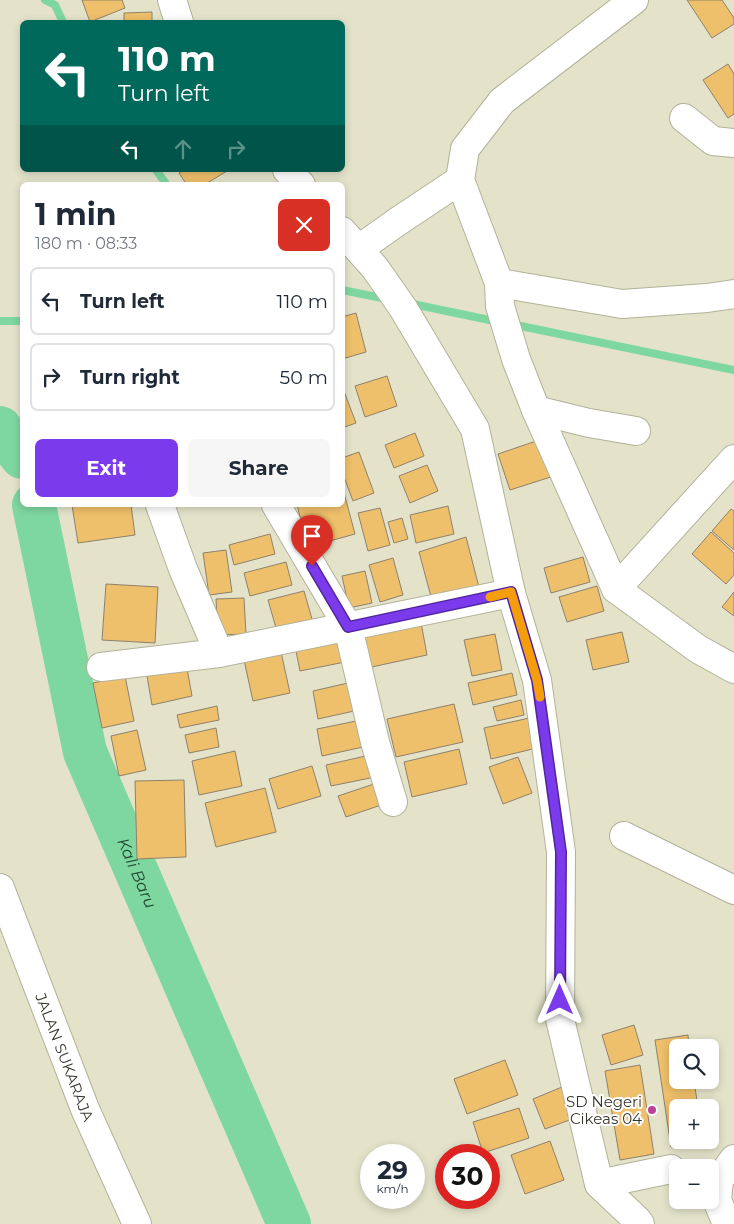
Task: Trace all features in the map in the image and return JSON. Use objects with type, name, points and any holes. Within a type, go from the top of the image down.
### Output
[{"type":"street","points":[[172,0],[178,20]]},
{"type":"street","points":[[634,0],[502,101],[465,149],[460,180],[499,295],[516,359],[536,410],[616,589],[698,649],[734,669]]},
{"type":"street","points":[[684,118],[713,141],[734,143]]},
{"type":"street","points":[[289,172],[298,182]]},
{"type":"street","points":[[460,180],[359,249],[403,308],[475,429],[511,592],[537,680],[561,852],[560,1019],[599,1184],[640,1224]]},
{"type":"street","points":[[499,295],[622,304],[707,298],[734,294]]},
{"type":"street","points":[[536,410],[636,430]]},
{"type":"street","points":[[616,589],[734,459]]},
{"type":"street","points":[[161,507],[183,569],[219,653]]},
{"type":"street","points":[[277,507],[348,627],[375,742],[393,802]]},
{"type":"street","points":[[101,667],[219,653],[511,592]]},
{"type":"street","points":[[624,836],[734,890]]},
{"type":"street","name":"JALAN SUKARAJA","points":[[0,888],[85,1108],[137,1224]]},
{"type":"street","points":[[727,1224],[717,1200],[720,1180],[734,1159]]},
{"type":"street","points":[[599,1184],[669,1169]]},
{"type":"building","points":[[82,0],[122,0],[125,8],[95,20],[89,20]]},
{"type":"building","points":[[687,0],[722,0],[734,18],[734,24],[712,38]]},
{"type":"building","points":[[152,12],[152,20],[124,20],[124,13]]},
{"type":"building","points":[[728,64],[734,74],[734,114],[728,118],[703,80]]},
{"type":"building","points":[[225,172],[209,182],[185,182],[179,173]]},
{"type":"building","points":[[356,313],[366,352],[345,358],[345,316]]},
{"type":"building","points":[[387,376],[397,406],[365,417],[355,386]]},
{"type":"building","points":[[345,394],[356,423],[345,427]]},
{"type":"building","points":[[415,433],[424,456],[394,468],[385,445]]},
{"type":"building","points":[[545,438],[557,475],[510,490],[498,454]]},
{"type":"building","points":[[359,452],[374,493],[353,501],[345,480],[345,457]]},
{"type":"building","points":[[427,465],[438,491],[410,503],[399,476]]},
{"type":"building","points":[[345,496],[355,534],[308,547],[298,507],[345,507]]},
{"type":"building","points":[[448,506],[454,534],[416,543],[410,515]]},
{"type":"building","points":[[72,507],[131,507],[135,535],[78,543]]},
{"type":"building","points":[[380,508],[390,545],[368,551],[358,513]]},
{"type":"building","points":[[731,509],[734,511],[734,550],[712,531]]},
{"type":"building","points":[[402,518],[408,539],[394,543],[388,522]]},
{"type":"building","points":[[711,532],[734,553],[734,575],[726,584],[692,554]]},
{"type":"building","points":[[270,534],[275,554],[234,565],[229,545]]},
{"type":"building","points":[[466,537],[481,595],[434,608],[419,552]]},
{"type":"building","points":[[226,550],[232,592],[209,595],[203,553]]},
{"type":"building","points":[[583,557],[590,582],[551,593],[544,568]]},
{"type":"building","points":[[393,558],[403,595],[380,602],[369,565]]},
{"type":"building","points":[[286,562],[292,585],[250,596],[244,573]]},
{"type":"building","points":[[365,571],[372,603],[349,608],[342,576]]},
{"type":"building","points":[[106,584],[158,587],[155,643],[102,640]]},
{"type":"building","points":[[597,586],[604,611],[567,622],[559,597]]},
{"type":"building","points":[[304,591],[314,626],[278,635],[268,600]]},
{"type":"building","points":[[734,592],[734,616],[722,607]]},
{"type":"building","points":[[244,598],[246,634],[218,635],[216,599]]},
{"type":"building","points":[[420,617],[427,655],[367,668],[359,630]]},
{"type":"building","points":[[622,632],[629,662],[593,670],[586,640]]},
{"type":"building","points":[[495,634],[502,670],[472,676],[464,640]]},
{"type":"building","points":[[341,642],[345,662],[300,671],[296,651]]},
{"type":"building","points":[[281,652],[290,693],[253,701],[244,660]]},
{"type":"building","points":[[187,668],[192,696],[152,705],[147,676]]},
{"type":"building","points":[[512,673],[517,695],[473,705],[468,683]]},
{"type":"building","points":[[125,676],[134,721],[102,728],[93,683]]},
{"type":"building","points":[[348,683],[354,711],[318,719],[313,691]]},
{"type":"building","points":[[521,700],[524,715],[497,721],[493,707]]},
{"type":"building","points":[[454,704],[463,742],[396,757],[387,719]]},
{"type":"building","points":[[217,706],[219,720],[180,728],[177,715]]},
{"type":"building","points":[[534,717],[541,747],[491,759],[484,728]]},
{"type":"building","points":[[366,719],[372,745],[322,756],[317,729]]},
{"type":"building","points":[[216,728],[219,747],[189,753],[185,735]]},
{"type":"building","points":[[137,730],[146,770],[119,776],[111,736]]},
{"type":"building","points":[[459,749],[467,784],[412,797],[404,762]]},
{"type":"building","points":[[235,751],[242,786],[199,795],[192,761]]},
{"type":"building","points":[[370,755],[375,777],[331,786],[326,765]]},
{"type":"building","points":[[518,757],[532,793],[503,804],[489,767]]},
{"type":"building","points":[[312,766],[321,796],[278,809],[269,779]]},
{"type":"building","points":[[184,780],[186,857],[137,859],[135,781]]},
{"type":"building","points":[[377,783],[384,804],[346,817],[338,796]]},
{"type":"building","points":[[265,788],[276,832],[216,847],[205,803]]},
{"type":"building","points":[[634,1025],[643,1055],[611,1065],[602,1035]]},
{"type":"building","points":[[688,1035],[688,1039],[669,1039],[669,1089],[695,1089],[697,1099],[669,1099],[669,1134],[655,1040]]},
{"type":"building","points":[[505,1060],[518,1095],[467,1114],[454,1079]]},
{"type":"building","points":[[640,1065],[654,1154],[620,1160],[605,1071]]},
{"type":"building","points":[[562,1087],[575,1118],[545,1129],[533,1099]]},
{"type":"building","points":[[519,1108],[529,1138],[500,1147],[500,1144],[480,1144],[473,1122]]},
{"type":"building","points":[[550,1141],[564,1180],[525,1194],[511,1155]]},
{"type":"waterway","points":[[45,0],[55,5],[62,20]]},
{"type":"waterway","points":[[157,172],[165,182]]},
{"type":"waterway","points":[[345,291],[387,299]]},
{"type":"waterway","points":[[408,303],[499,322]]},
{"type":"waterway","points":[[0,321],[20,321]]},
{"type":"waterway","points":[[511,324],[734,370]]},
{"type":"waterway","name":"Kali Baru","points":[[0,428],[20,454]]},
{"type":"waterway","name":"Kali Baru","points":[[34,507],[85,752],[289,1224]]},
{"type":"slow traffic","points":[[490,597],[511,592],[537,680],[540,697]]},
{"type":"place","name":"SD Negeri Cikeas 04","points":[[652,1110]]},
{"type":"route","points":[[312,566],[348,627],[511,592],[537,680],[561,852],[560,1000]]}]
